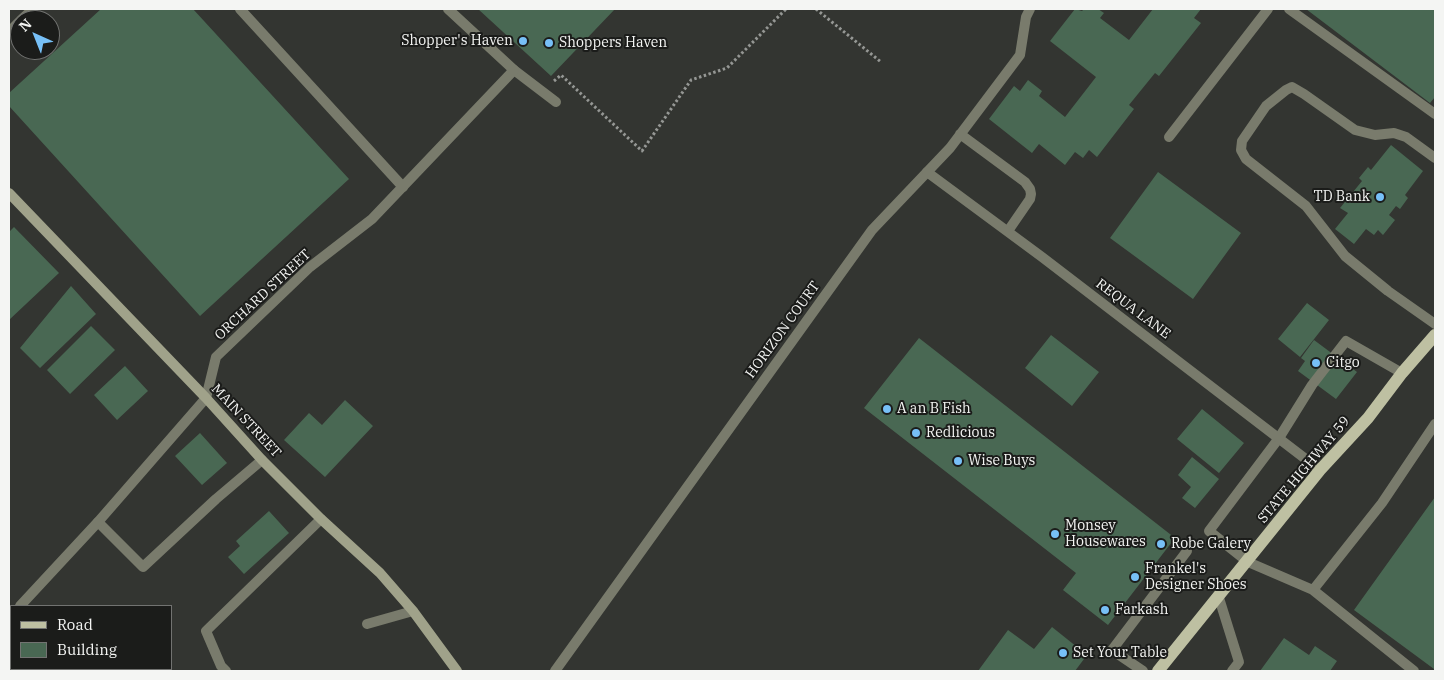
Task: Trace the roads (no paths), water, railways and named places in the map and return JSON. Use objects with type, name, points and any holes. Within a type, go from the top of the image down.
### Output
[{"type":"main road","name":"MAIN STREET","points":[[9,193],[206,398],[262,460],[321,519],[380,573],[413,611],[457,671]]},
{"type":"main road","name":"STATE HIGHWAY 59","points":[[1158,671],[1219,598],[1320,470],[1368,418],[1402,372],[1435,335]]},
{"type":"street","points":[[240,9],[402,187]]},
{"type":"street","points":[[448,9],[514,70],[556,102]]},
{"type":"street","name":"HORIZON COURT","points":[[555,671],[872,230],[950,148],[1020,54],[1026,17],[1030,9]]},
{"type":"street","points":[[1169,137],[1268,9]]},
{"type":"street","points":[[1289,9],[1435,114]]},
{"type":"street","name":"ORCHARD STREET","points":[[21,605],[98,522],[206,398],[216,357],[310,267],[372,219],[514,70]]},
{"type":"street","points":[[1435,158],[1406,137],[1394,133],[1375,135],[1355,130],[1304,94],[1292,88],[1286,90],[1266,106],[1242,141],[1241,150],[1246,159],[1306,206],[1345,256],[1388,291],[1435,324]]},
{"type":"street","points":[[960,134],[1025,182],[1030,190],[1030,199],[1008,231]]},
{"type":"street","name":"REQUA LANE","points":[[927,172],[1008,231],[1320,470]]},
{"type":"street","points":[[1402,372],[1346,341],[1312,385],[1279,438],[1209,531],[1248,562],[1313,590],[1414,671]]},
{"type":"street","points":[[1313,590],[1382,503],[1435,424]]},
{"type":"street","points":[[98,522],[143,567],[216,499],[262,460]]},
{"type":"street","points":[[226,671],[221,666],[206,631],[321,519]]},
{"type":"street","points":[[1143,671],[1112,650],[1187,551]]},
{"type":"street","points":[[1219,598],[1238,662],[1232,671]]},
{"type":"street","points":[[367,624],[413,611]]},
{"type":"place","name":"Shopper's Haven","points":[[523,41]]},
{"type":"place","name":"Shoppers Haven","points":[[549,43]]},
{"type":"place","name":"TD Bank","points":[[1380,197]]},
{"type":"place","name":"Citgo","points":[[1316,363]]},
{"type":"place","name":"A an B Fish","points":[[887,409]]},
{"type":"place","name":"Redlicious","points":[[916,433]]},
{"type":"place","name":"Wise Buys","points":[[958,461]]},
{"type":"place","name":"Monsey Housewares","points":[[1055,534]]},
{"type":"place","name":"Robe Galery","points":[[1161,544]]},
{"type":"place","name":"Frankel's Designer Shoes","points":[[1135,577]]},
{"type":"place","name":"Farkash","points":[[1105,610]]},
{"type":"place","name":"Set Your Table","points":[[1063,653]]}]
